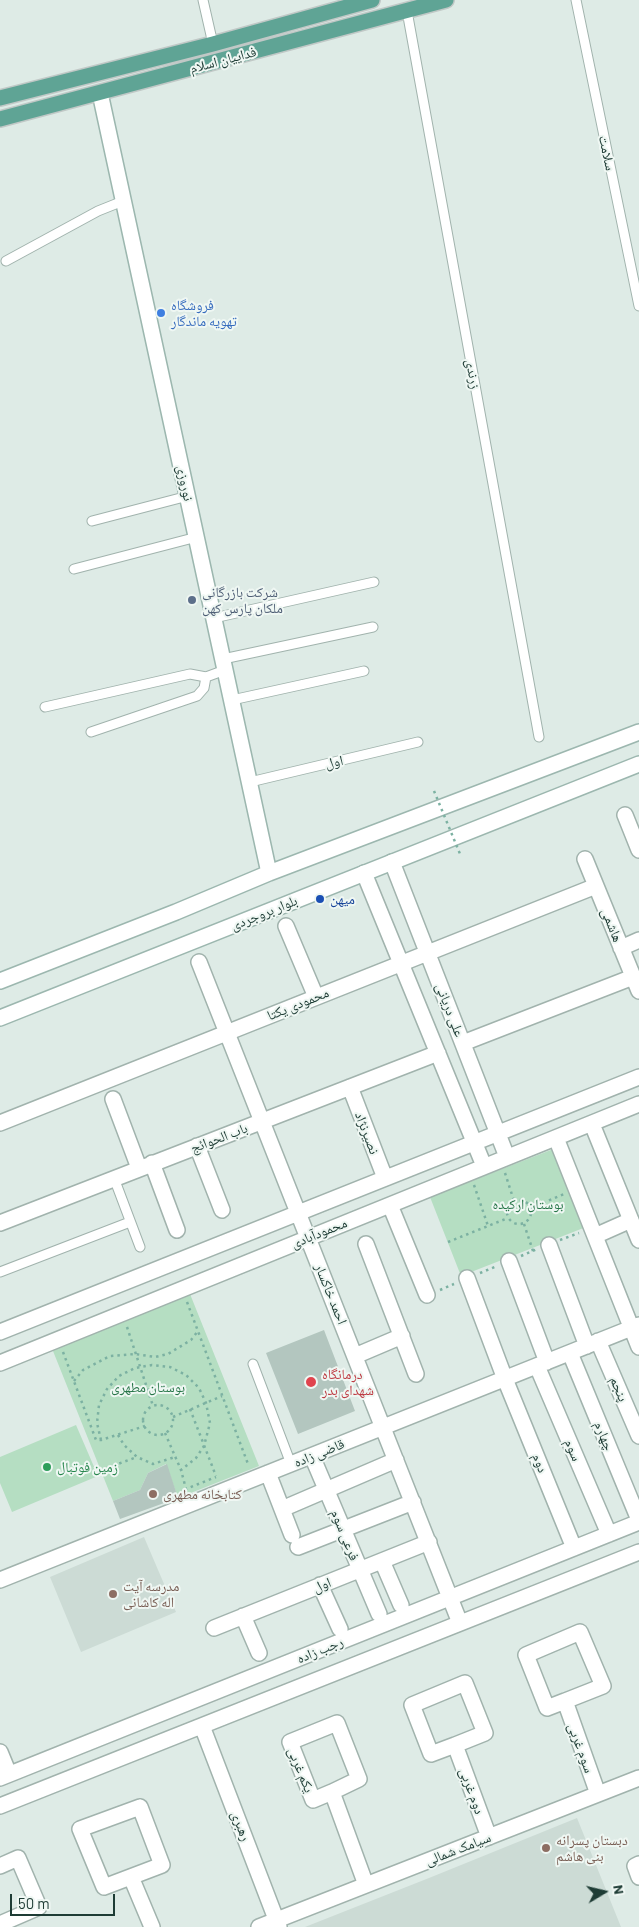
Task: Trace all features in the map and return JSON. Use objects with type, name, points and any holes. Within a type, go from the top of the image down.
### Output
[{"type":"main road","name":"فداییان اسلام","points":[[0,98],[213,44],[372,0]]},
{"type":"main road","name":"فداییان اسلام","points":[[0,119],[446,0]]},
{"type":"street","name":"نوروزی","points":[[100,93],[269,873]]},
{"type":"street","points":[[0,981],[167,916],[269,873],[639,732]]},
{"type":"street","name":"بلوار بروجردی","points":[[0,1018],[639,764]]},
{"type":"street","points":[[625,815],[639,850]]},
{"type":"street","name":"هاشمی","points":[[585,860],[636,984]]},
{"type":"street","name":"علی دریانی","points":[[392,862],[497,1133],[503,1158]]},
{"type":"street","points":[[364,873],[484,1166]]},
{"type":"street","name":"محمودی یکتا","points":[[0,1123],[596,886]]},
{"type":"street","points":[[286,926],[316,997]]},
{"type":"street","points":[[621,948],[639,940]]},
{"type":"street","name":"احمد خاکسار","points":[[199,962],[460,1623]]},
{"type":"street","points":[[463,1043],[636,984]]},
{"type":"street","name":"باب الحوائج","points":[[0,1223],[438,1053]]},
{"type":"street","name":"محمودآبادی","points":[[0,1332],[639,1076]]},
{"type":"street","name":"نصیرنژاد","points":[[350,1087],[385,1178]]},
{"type":"street","points":[[113,1099],[177,1230]]},
{"type":"street","name":"محمودآبادی","points":[[0,1363],[639,1104]]},
{"type":"street","points":[[592,1124],[639,1240]]},
{"type":"street","points":[[556,1138],[593,1232],[635,1327],[639,1347]]},
{"type":"street","points":[[197,1146],[222,1210]]},
{"type":"street","points":[[390,1205],[427,1295]]},
{"type":"street","points":[[593,1232],[631,1220]]},
{"type":"street","points":[[366,1244],[416,1374]]},
{"type":"street","name":"پنجم","points":[[549,1244],[593,1344],[639,1436]]},
{"type":"street","name":"سوم","points":[[509,1261],[542,1364],[609,1534]]},
{"type":"street","name":"دوم","points":[[468,1278],[505,1378],[574,1548]]},
{"type":"street","name":"قاضی زاده","points":[[0,1580],[635,1327]]},
{"type":"street","points":[[355,1356],[402,1336]]},
{"type":"street","name":"چهارم","points":[[570,1352],[639,1521]]},
{"type":"street","name":"فرعی سوم","points":[[312,1456],[379,1614]]},
{"type":"street","points":[[282,1509],[396,1460]]},
{"type":"street","points":[[268,1473],[295,1541],[343,1529],[413,1502]]},
{"type":"street","name":"رجب زاده","points":[[4,1776],[639,1521]]},
{"type":"street","name":"اول","points":[[214,1628],[429,1542]]},
{"type":"street","name":"رجب زاده","points":[[0,1806],[639,1552]]},
{"type":"street","points":[[382,1561],[401,1605]]},
{"type":"street","points":[[320,1585],[340,1629]]},
{"type":"street","points":[[243,1616],[260,1653]]},
{"type":"street","points":[[580,1632],[603,1686],[564,1701],[547,1708],[526,1655],[580,1632]]},
{"type":"street","points":[[465,1683],[485,1733],[455,1745],[431,1754],[412,1705],[465,1683]]},
{"type":"street","name":"سوم غربی","points":[[564,1701],[598,1794]]},
{"type":"street","name":"یکم غربی","points":[[337,1723],[359,1779],[332,1792],[313,1800],[290,1742],[337,1723]]},
{"type":"street","name":"رهبری","points":[[202,1726],[277,1924]]},
{"type":"street","name":"دوم غربی","points":[[455,1745],[489,1837]]},
{"type":"street","points":[[0,1752],[4,1776]]},
{"type":"street","name":"سیامک شمالی","points":[[259,1927],[277,1924],[366,1885],[598,1794],[638,1782]]},
{"type":"street","name":"یکم غربی","points":[[332,1792],[366,1885]]},
{"type":"street","points":[[140,1807],[162,1865],[131,1877],[104,1887],[80,1829],[140,1807]]},
{"type":"street","points":[[0,1866],[18,1858],[39,1907],[10,1923]]},
{"type":"street","points":[[639,1864],[635,1866],[639,1877]]},
{"type":"street","points":[[131,1877],[152,1927]]},
{"type":"lane","points":[[203,0],[213,44]]},
{"type":"lane","name":"سلامت","points":[[576,0],[639,306]]},
{"type":"lane","name":"زرندی","points":[[407,11],[538,737]]},
{"type":"lane","points":[[6,261],[98,211],[123,201]]},
{"type":"lane","points":[[92,521],[188,496]]},
{"type":"lane","points":[[74,569],[197,538]]},
{"type":"lane","points":[[214,618],[374,582]]},
{"type":"lane","points":[[44,707],[190,674],[206,677],[224,665],[373,627]]},
{"type":"lane","points":[[232,700],[364,671]]},
{"type":"lane","points":[[91,732],[197,696],[204,688],[206,677]]},
{"type":"lane","name":"اول","points":[[250,782],[418,742]]},
{"type":"lane","points":[[114,1178],[140,1247]]},
{"type":"lane","points":[[0,1272],[130,1222]]},
{"type":"lane","points":[[253,1364],[291,1464]]},
{"type":"path","points":[[434,791],[460,854]]},
{"type":"path","points":[[503,1158],[514,1201]]},
{"type":"path","points":[[472,1181],[488,1226]]},
{"type":"path","points":[[531,1208],[572,1191]]},
{"type":"path","points":[[522,1200],[531,1208],[531,1217],[524,1224],[514,1224],[508,1218],[508,1206],[514,1201],[522,1200]]},
{"type":"path","points":[[448,1242],[508,1218]]},
{"type":"path","points":[[524,1224],[533,1251]]},
{"type":"path","points":[[427,1295],[549,1244],[593,1232]]},
{"type":"path","points":[[184,1296],[248,1464],[240,1467]]},
{"type":"path","points":[[124,1313],[139,1367],[153,1406]]},
{"type":"path","points":[[74,1381],[83,1370],[110,1356],[135,1354],[155,1357],[168,1354],[191,1340],[198,1331]]},
{"type":"path","points":[[61,1346],[96,1440],[145,1426]]},
{"type":"path","points":[[101,1440],[97,1423],[99,1405],[107,1389],[119,1376],[139,1367],[152,1364],[170,1367],[186,1375],[199,1388],[206,1403],[210,1423],[204,1446],[196,1458],[181,1470]]},
{"type":"path","points":[[173,1417],[222,1396]]},
{"type":"path","points":[[153,1406],[167,1408],[173,1417],[172,1426],[165,1433],[156,1435],[145,1426],[144,1417],[153,1406]]},
{"type":"path","points":[[190,1409],[222,1492]]},
{"type":"path","points":[[165,1433],[181,1470],[186,1489],[224,1474]]},
{"type":"path","points":[[118,1435],[124,1445],[137,1457],[153,1464],[175,1457]]},
{"type":"path","points":[[107,1468],[137,1457]]},
{"type":"shaded area","name":"مدرسه آیت اله کاشانی","points":[[144,1537],[176,1612],[81,1652],[50,1577]]},
{"type":"shaded area","name":"دبستان پسرانه بنی هاشم","points":[[577,1818],[621,1927],[305,1927],[429,1878]]},
{"type":"green space","name":"بوستان ارکیده","points":[[556,1148],[586,1227],[461,1276],[430,1197]]},
{"type":"green space","name":"بوستان مطهری","points":[[188,1289],[259,1466],[178,1498],[166,1464],[148,1473],[140,1490],[113,1501],[51,1346]]},
{"type":"green space","name":"زمین فوتبال","points":[[76,1425],[98,1476],[12,1512],[0,1483],[0,1457]]},
{"type":"building","name":"درمانگاه شهدای بدر","points":[[324,1330],[355,1411],[298,1434],[266,1353]]},
{"type":"building","name":"کتابخانه مطهری","points":[[167,1464],[178,1498],[120,1519],[113,1501],[140,1490],[148,1473]]},
{"type":"place","name":"فروشگاه تهویه ماندگار","points":[[161,313]]},
{"type":"place","name":"شرکت بازرگانی ملکان پارس کهن","points":[[192,600]]},
{"type":"place","name":"میهن","points":[[320,899]]},
{"type":"place","name":"درمانگاه شهدای بدر","points":[[311,1382]]},
{"type":"place","name":"زمین فوتبال","points":[[47,1467]]},
{"type":"place","name":"کتابخانه مطهری","points":[[153,1494]]},
{"type":"place","name":"مدرسه آیت اله کاشانی","points":[[113,1594]]},
{"type":"place","name":"دبستان پسرانه بنی هاشم","points":[[546,1848]]}]
